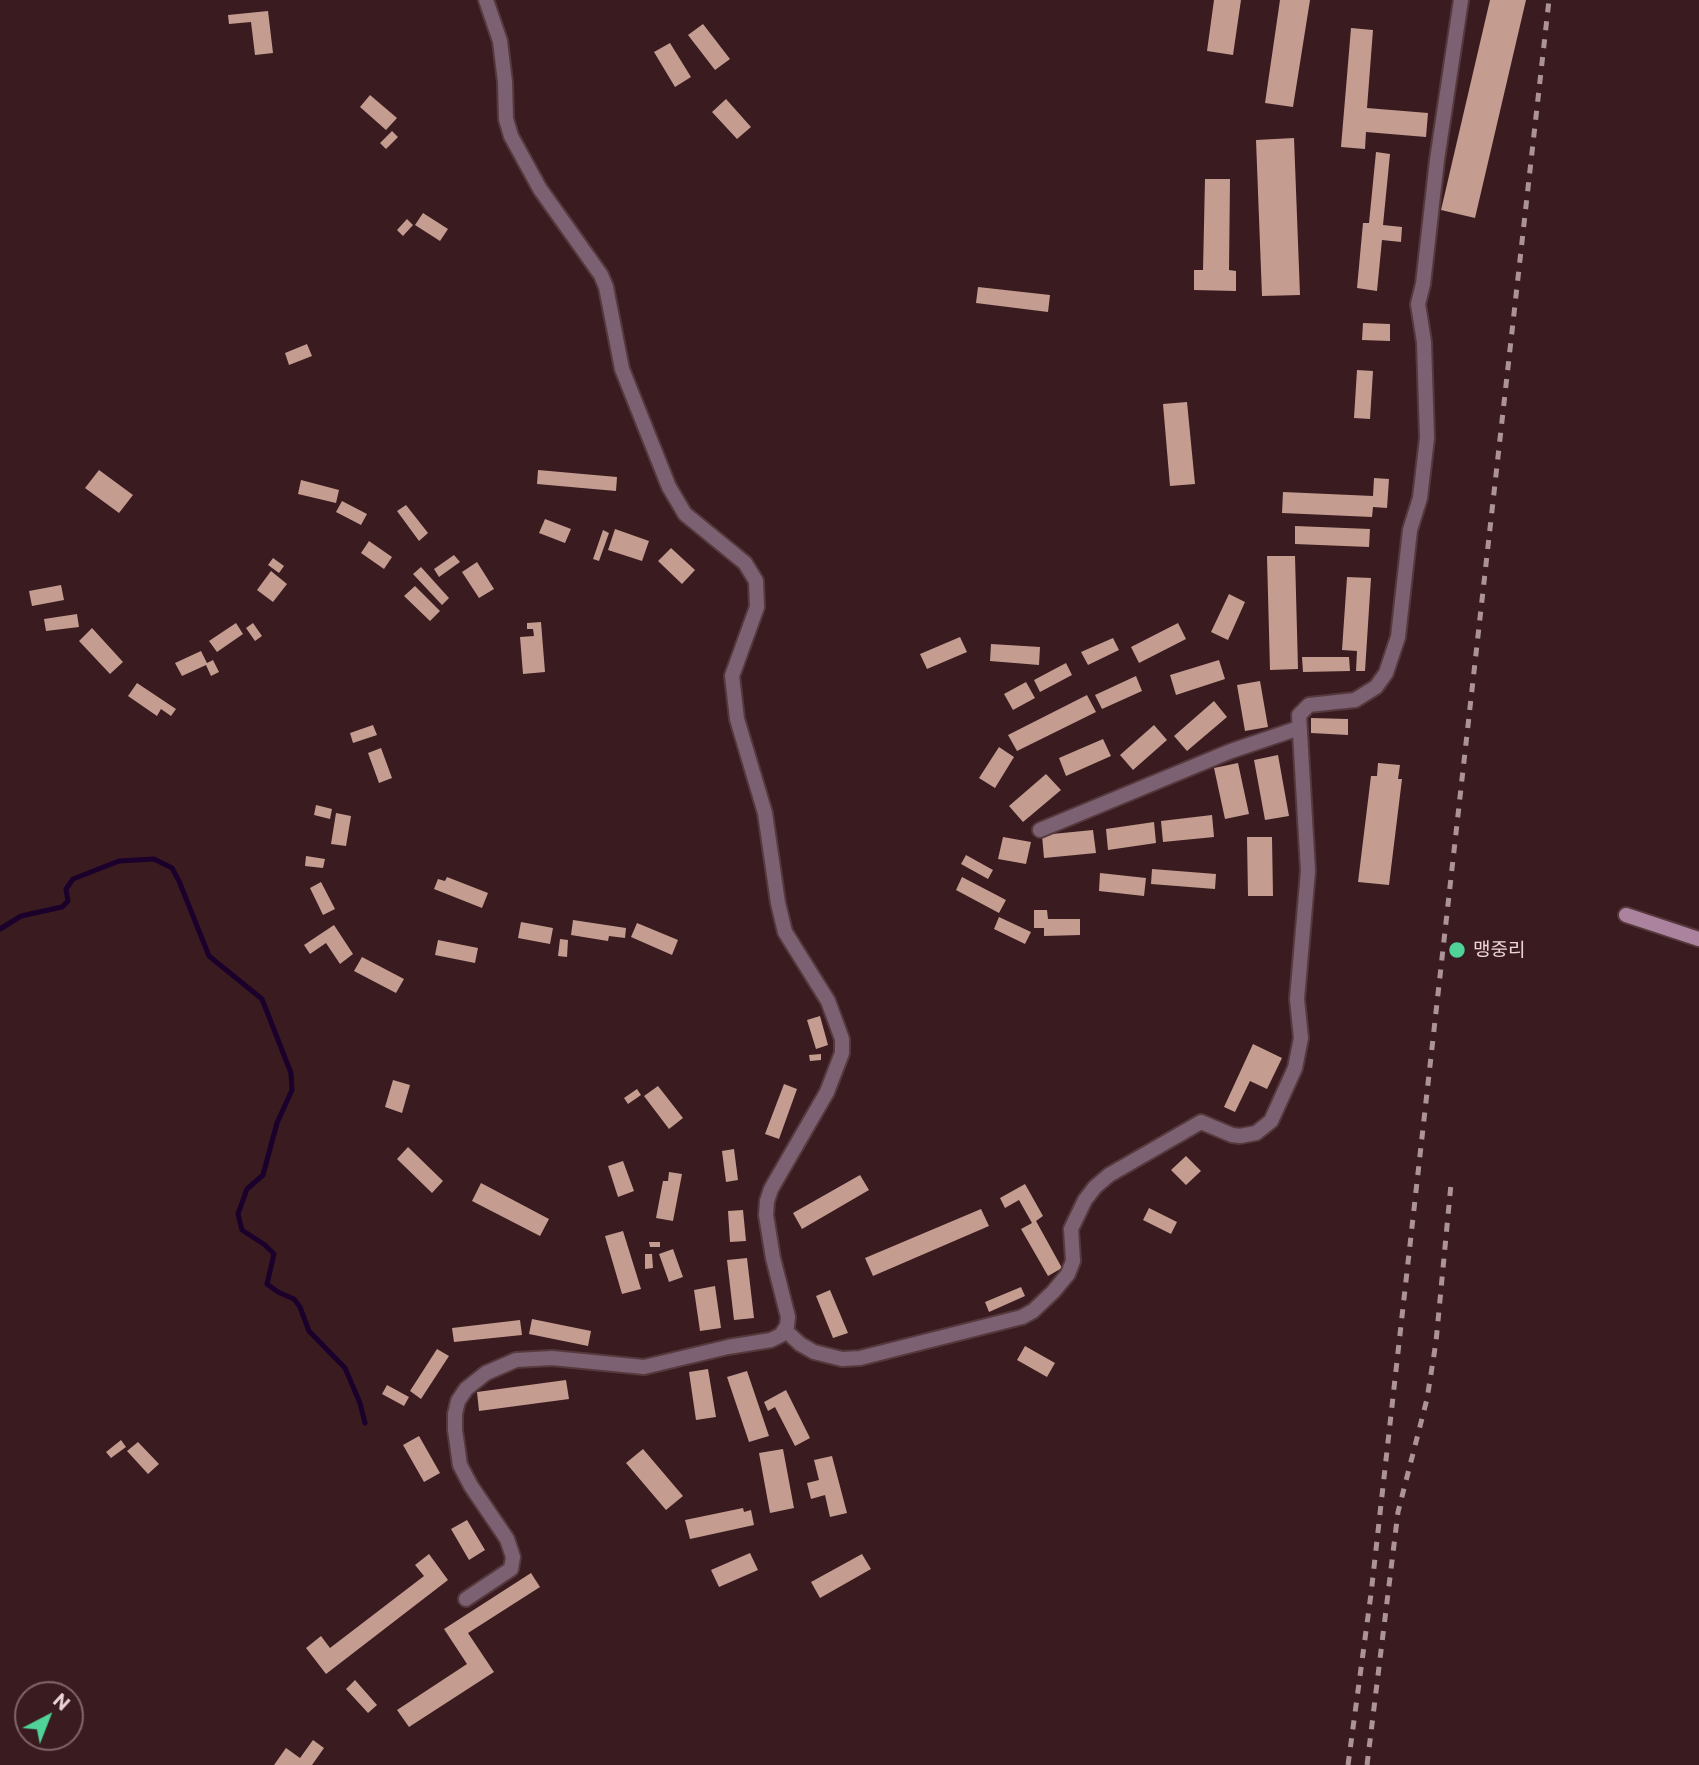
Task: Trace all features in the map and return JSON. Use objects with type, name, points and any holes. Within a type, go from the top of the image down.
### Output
[{"type":"main road","points":[[1626,915],[1699,939]]},
{"type":"street","points":[[466,1599],[511,1569],[513,1563],[507,1539],[460,1465],[456,1448],[455,1414],[458,1401],[475,1382],[500,1366],[516,1360],[552,1358],[644,1367],[771,1340],[785,1330],[788,1317],[773,1258],[766,1215],[767,1201],[771,1189],[827,1092],[842,1054],[842,1039],[828,1001],[785,932],[778,904],[765,813],[737,719],[732,676],[757,607],[756,581],[745,563],[685,514],[669,487],[622,369],[606,287],[601,275],[540,189],[511,136],[506,119],[500,41],[486,0]]},
{"type":"street","points":[[785,1330],[814,1352],[842,1359],[860,1358],[1022,1317],[1033,1311],[1069,1274],[1073,1261],[1072,1229],[1085,1200],[1109,1175],[1201,1122],[1240,1136],[1256,1133],[1270,1121],[1296,1068],[1301,1038],[1297,999],[1308,871],[1299,715],[1309,705],[1355,700],[1376,687],[1386,673],[1394,653],[1410,530],[1420,498],[1427,438],[1424,342],[1418,304],[1423,284],[1437,160],[1461,0]]},
{"type":"street","points":[[1040,830],[1231,751],[1299,728]]},
{"type":"building","points":[[1214,0],[1241,0],[1233,55],[1207,51]]},
{"type":"building","points":[[1280,0],[1310,0],[1293,107],[1265,103]]},
{"type":"building","points":[[1490,0],[1526,0],[1475,218],[1441,210]]},
{"type":"building","points":[[268,11],[273,53],[255,55],[251,22],[229,24],[228,15]]},
{"type":"building","points":[[703,24],[730,59],[715,70],[688,35]]},
{"type":"building","points":[[1351,28],[1373,30],[1367,108],[1428,113],[1426,137],[1366,132],[1365,149],[1341,147]]},
{"type":"building","points":[[670,43],[691,77],[675,87],[654,52]]},
{"type":"building","points":[[370,95],[397,118],[386,130],[360,107]]},
{"type":"building","points":[[726,99],[751,127],[737,139],[712,112]]},
{"type":"building","points":[[392,131],[398,137],[386,149],[380,143]]},
{"type":"building","points":[[1294,138],[1300,295],[1262,296],[1256,140]]},
{"type":"building","points":[[1376,152],[1390,154],[1383,225],[1402,227],[1401,242],[1382,240],[1377,291],[1357,288],[1363,223],[1369,223]]},
{"type":"building","points":[[1205,179],[1230,179],[1229,270],[1236,271],[1236,291],[1194,290],[1194,270],[1203,270]]},
{"type":"building","points":[[423,213],[448,229],[440,241],[415,225]]},
{"type":"building","points":[[407,219],[413,225],[403,236],[397,230]]},
{"type":"building","points":[[978,287],[1050,295],[1048,312],[976,303]]},
{"type":"building","points":[[1363,323],[1390,324],[1390,341],[1362,340]]},
{"type":"building","points":[[307,344],[312,356],[289,365],[285,353]]},
{"type":"building","points":[[1357,370],[1373,371],[1370,419],[1354,418]]},
{"type":"building","points":[[1187,402],[1195,484],[1170,486],[1163,404]]},
{"type":"building","points":[[99,470],[133,495],[119,513],[85,488]]},
{"type":"building","points":[[538,470],[617,477],[616,491],[537,484]]},
{"type":"building","points":[[1374,478],[1389,479],[1387,508],[1373,507],[1372,517],[1282,513],[1283,492],[1373,496]]},
{"type":"building","points":[[301,480],[339,490],[336,503],[298,494]]},
{"type":"building","points":[[342,501],[367,514],[361,525],[336,512]]},
{"type":"building","points":[[406,505],[428,533],[419,541],[397,511]]},
{"type":"building","points":[[545,519],[571,529],[565,543],[539,533]]},
{"type":"building","points":[[1295,526],[1370,529],[1369,547],[1295,544]]},
{"type":"building","points":[[615,529],[649,541],[642,561],[608,550]]},
{"type":"building","points":[[603,530],[609,533],[599,561],[593,559]]},
{"type":"building","points":[[369,541],[392,557],[384,569],[361,553]]},
{"type":"building","points":[[671,548],[695,570],[682,584],[658,561]]},
{"type":"building","points":[[454,555],[460,562],[439,577],[434,569]]},
{"type":"building","points":[[1267,556],[1295,556],[1298,669],[1270,670]]},
{"type":"building","points":[[273,558],[284,566],[279,573],[268,565]]},
{"type":"building","points":[[477,562],[494,589],[479,598],[462,572]]},
{"type":"building","points":[[421,567],[449,598],[442,605],[413,574]]},
{"type":"building","points":[[271,571],[287,584],[273,602],[257,590]]},
{"type":"building","points":[[1347,577],[1371,578],[1365,671],[1356,671],[1357,651],[1342,650]]},
{"type":"building","points":[[61,585],[64,600],[32,606],[29,591]]},
{"type":"building","points":[[415,586],[440,611],[430,621],[404,596]]},
{"type":"building","points":[[1229,594],[1245,602],[1228,640],[1211,632]]},
{"type":"building","points":[[77,614],[79,627],[46,631],[44,619]]},
{"type":"building","points":[[541,622],[545,672],[523,674],[520,637],[534,636],[533,629],[527,629],[527,623]]},
{"type":"building","points":[[236,623],[243,634],[217,652],[209,641]]},
{"type":"building","points":[[253,623],[262,636],[255,641],[246,628]]},
{"type":"building","points":[[1178,623],[1186,639],[1139,663],[1131,647]]},
{"type":"building","points":[[92,628],[123,662],[110,674],[79,641]]},
{"type":"building","points":[[960,637],[967,652],[927,669],[920,654]]},
{"type":"building","points":[[1113,638],[1119,650],[1088,665],[1081,652]]},
{"type":"building","points":[[991,644],[1040,647],[1039,665],[990,661]]},
{"type":"building","points":[[201,651],[207,663],[213,660],[219,672],[211,676],[206,665],[182,676],[175,663]]},
{"type":"building","points":[[1302,657],[1349,657],[1350,671],[1303,672]]},
{"type":"building","points":[[1219,660],[1225,679],[1176,695],[1170,675]]},
{"type":"building","points":[[1066,663],[1072,675],[1040,692],[1034,680]]},
{"type":"building","points":[[1136,676],[1142,691],[1102,709],[1095,695]]},
{"type":"building","points":[[1260,681],[1268,727],[1245,731],[1237,685]]},
{"type":"building","points":[[1026,682],[1035,698],[1013,710],[1004,694]]},
{"type":"building","points":[[137,683],[176,709],[171,716],[161,709],[157,716],[128,696]]},
{"type":"building","points":[[1087,695],[1096,712],[1017,751],[1008,735]]},
{"type":"building","points":[[1214,701],[1227,717],[1187,751],[1174,736]]},
{"type":"building","points":[[1311,718],[1348,719],[1348,735],[1311,733]]},
{"type":"building","points":[[373,725],[377,735],[353,743],[350,733]]},
{"type":"building","points":[[1154,725],[1167,740],[1133,770],[1120,755]]},
{"type":"building","points":[[1103,739],[1111,756],[1066,776],[1059,758]]},
{"type":"building","points":[[999,747],[1014,757],[995,788],[979,778]]},
{"type":"building","points":[[381,748],[392,778],[379,783],[368,753]]},
{"type":"building","points":[[1278,755],[1289,816],[1265,820],[1254,760]]},
{"type":"building","points":[[1238,763],[1249,814],[1225,819],[1214,768]]},
{"type":"building","points":[[1378,763],[1400,765],[1398,779],[1402,779],[1389,885],[1358,882],[1371,776],[1377,776]]},
{"type":"building","points":[[1046,774],[1061,790],[1023,822],[1009,806]]},
{"type":"building","points":[[316,805],[332,809],[330,819],[314,815]]},
{"type":"building","points":[[336,813],[351,816],[346,846],[331,844]]},
{"type":"building","points":[[1212,815],[1214,837],[1163,842],[1161,821]]},
{"type":"building","points":[[1154,822],[1156,843],[1108,850],[1106,829]]},
{"type":"building","points":[[1093,830],[1096,853],[1044,858],[1042,835]]},
{"type":"building","points":[[1003,837],[1031,842],[1026,864],[998,859]]},
{"type":"building","points":[[1247,837],[1272,837],[1273,896],[1248,896]]},
{"type":"building","points":[[966,855],[993,870],[988,879],[961,864]]},
{"type":"building","points":[[306,856],[325,859],[323,868],[305,866]]},
{"type":"building","points":[[1152,869],[1216,874],[1215,889],[1151,884]]},
{"type":"building","points":[[1100,873],[1146,878],[1144,896],[1099,891]]},
{"type":"building","points":[[447,877],[488,893],[482,908],[434,889],[438,879],[445,881]]},
{"type":"building","points":[[962,877],[1006,900],[999,913],[956,890]]},
{"type":"building","points":[[321,882],[335,909],[323,915],[310,888]]},
{"type":"building","points":[[1034,910],[1047,910],[1048,919],[1080,919],[1080,935],[1044,936],[1044,928],[1034,928]]},
{"type":"building","points":[[999,917],[1031,932],[1025,944],[994,929]]},
{"type":"building","points":[[573,920],[626,928],[625,938],[609,936],[608,941],[571,935]]},
{"type":"building","points":[[521,922],[553,928],[550,944],[518,938]]},
{"type":"building","points":[[637,923],[678,940],[672,955],[631,937]]},
{"type":"building","points":[[334,925],[353,954],[340,964],[326,943],[310,954],[304,945]]},
{"type":"building","points":[[560,939],[568,940],[567,957],[558,956]]},
{"type":"building","points":[[438,940],[478,948],[475,963],[435,955]]},
{"type":"building","points":[[362,957],[404,979],[396,993],[354,971]]},
{"type":"building","points":[[820,1016],[828,1045],[816,1049],[807,1020]]},
{"type":"building","points":[[1253,1044],[1282,1058],[1267,1089],[1250,1081],[1235,1112],[1224,1107]]},
{"type":"building","points":[[821,1054],[821,1060],[810,1061],[809,1055]]},
{"type":"building","points":[[393,1080],[410,1085],[402,1113],[385,1107]]},
{"type":"building","points":[[784,1084],[797,1089],[779,1139],[765,1134]]},
{"type":"building","points":[[658,1086],[683,1118],[669,1129],[644,1096]]},
{"type":"building","points":[[637,1089],[641,1095],[628,1104],[624,1098]]},
{"type":"building","points":[[408,1147],[443,1181],[432,1193],[397,1159]]},
{"type":"building","points":[[734,1149],[738,1180],[726,1182],[722,1151]]},
{"type":"building","points":[[1186,1156],[1201,1171],[1186,1185],[1171,1170]]},
{"type":"building","points":[[623,1161],[634,1191],[618,1197],[608,1166]]},
{"type":"building","points":[[669,1172],[682,1174],[673,1221],[656,1218],[663,1181],[668,1181]]},
{"type":"building","points":[[860,1175],[869,1190],[802,1229],[793,1213]]},
{"type":"building","points":[[481,1183],[549,1219],[540,1236],[472,1201]]},
{"type":"building","points":[[1025,1184],[1043,1216],[1036,1221],[1062,1268],[1048,1276],[1021,1229],[1032,1223],[1019,1200],[1005,1208],[1000,1198]]},
{"type":"building","points":[[1149,1208],[1177,1222],[1171,1234],[1143,1220]]},
{"type":"building","points":[[981,1209],[989,1226],[873,1276],[865,1258]]},
{"type":"building","points":[[743,1210],[746,1241],[730,1242],[728,1211]]},
{"type":"building","points":[[623,1231],[641,1289],[622,1294],[605,1236]]},
{"type":"building","points":[[649,1242],[660,1242],[660,1247],[650,1247]]},
{"type":"building","points":[[673,1249],[683,1277],[669,1282],[659,1254]]},
{"type":"building","points":[[645,1254],[652,1254],[653,1268],[645,1269]]},
{"type":"building","points":[[747,1258],[754,1318],[734,1320],[727,1260]]},
{"type":"building","points":[[715,1286],[721,1328],[700,1331],[694,1290]]},
{"type":"building","points":[[1021,1287],[1025,1296],[989,1312],[985,1302]]},
{"type":"building","points":[[830,1290],[848,1333],[833,1338],[816,1296]]},
{"type":"building","points":[[532,1319],[591,1331],[588,1346],[529,1334]]},
{"type":"building","points":[[520,1320],[522,1335],[454,1342],[452,1328]]},
{"type":"building","points":[[1025,1346],[1055,1363],[1047,1377],[1017,1360]]},
{"type":"building","points":[[437,1349],[449,1356],[421,1399],[410,1391]]},
{"type":"building","points":[[708,1369],[716,1417],[696,1420],[689,1372]]},
{"type":"building","points":[[747,1371],[769,1436],[749,1442],[727,1377]]},
{"type":"building","points":[[566,1380],[569,1399],[479,1411],[477,1392]]},
{"type":"building","points":[[387,1385],[409,1397],[404,1406],[382,1394]]},
{"type":"building","points":[[786,1390],[810,1438],[795,1446],[775,1407],[768,1411],[764,1402]]},
{"type":"building","points":[[419,1436],[440,1473],[424,1482],[403,1445]]},
{"type":"building","points":[[121,1440],[126,1447],[111,1458],[106,1452]]},
{"type":"building","points":[[138,1442],[159,1464],[148,1474],[127,1451]]},
{"type":"building","points":[[643,1449],[683,1496],[666,1510],[626,1463]]},
{"type":"building","points":[[783,1449],[794,1508],[770,1513],[759,1453]]},
{"type":"building","points":[[832,1456],[847,1513],[830,1517],[825,1495],[811,1499],[807,1483],[819,1480],[814,1460]]},
{"type":"building","points":[[743,1508],[744,1512],[751,1510],[754,1525],[690,1539],[685,1520]]},
{"type":"building","points":[[467,1520],[485,1550],[469,1560],[451,1529]]},
{"type":"building","points":[[750,1553],[758,1570],[719,1587],[711,1570]]},
{"type":"building","points":[[429,1554],[448,1580],[326,1674],[306,1648],[321,1636],[330,1648],[424,1576],[415,1565]]},
{"type":"building","points":[[862,1554],[871,1569],[820,1598],[811,1582]]},
{"type":"building","points":[[531,1573],[540,1587],[468,1633],[494,1672],[409,1727],[397,1710],[467,1664],[444,1629]]},
{"type":"building","points":[[355,1680],[377,1705],[368,1713],[346,1689]]},
{"type":"building","points":[[313,1740],[324,1748],[312,1765],[274,1765],[286,1748],[300,1758]]},
{"type":"waterway","points":[[0,929],[21,916],[62,907],[68,901],[66,889],[73,879],[119,861],[154,859],[172,868],[209,956],[262,999],[291,1073],[292,1090],[277,1123],[263,1175],[247,1189],[238,1214],[242,1230],[274,1254],[267,1284],[294,1299],[309,1331],[345,1368],[360,1403],[365,1423]]},
{"type":"railway","points":[[1348,1765],[1371,1594],[1549,0]]},
{"type":"railway","points":[[1367,1765],[1398,1512],[1427,1399],[1436,1342],[1451,1184]]},
{"type":"place","name":"맹중리","points":[[1457,950]]}]
